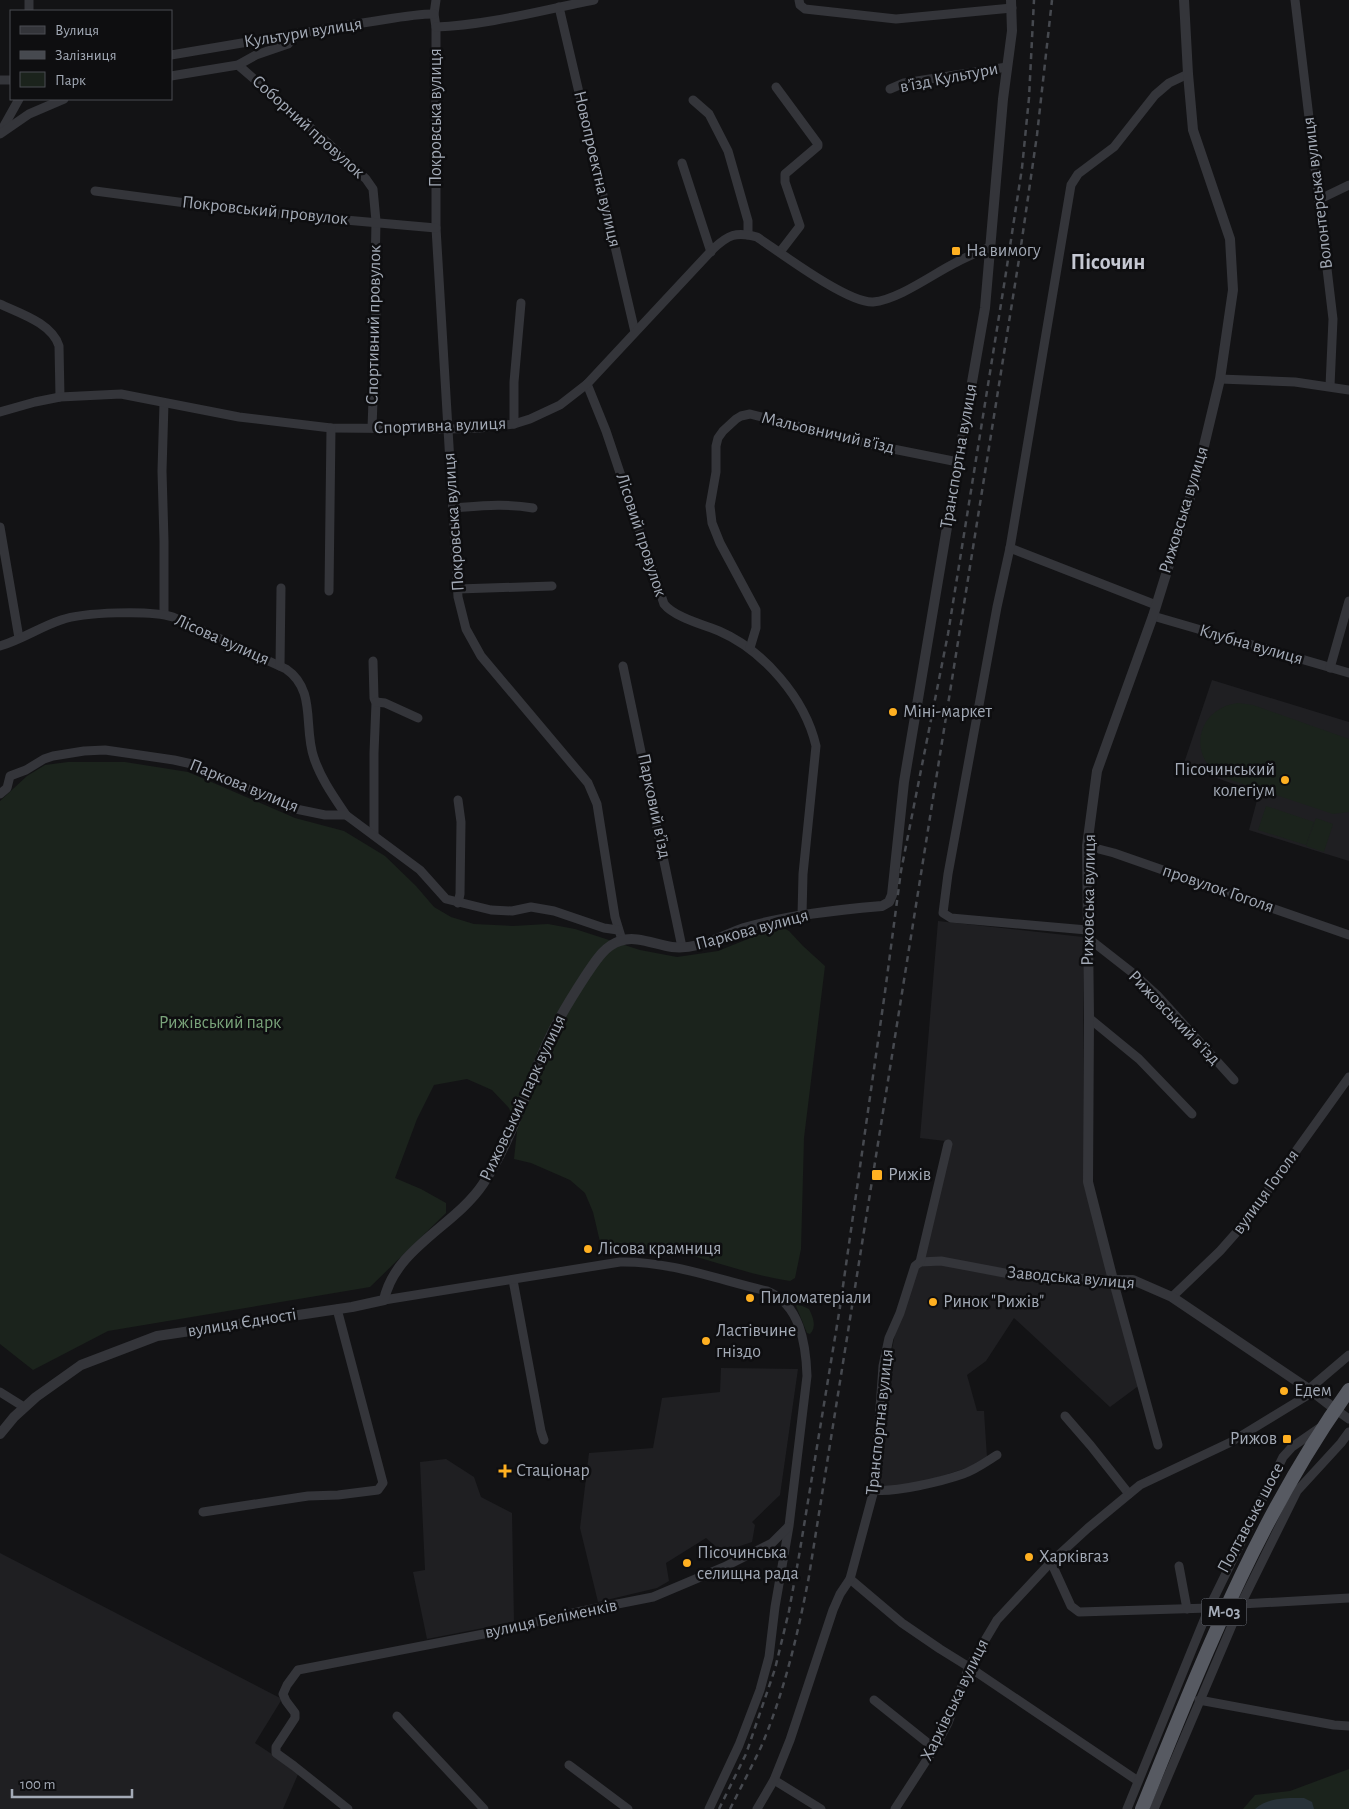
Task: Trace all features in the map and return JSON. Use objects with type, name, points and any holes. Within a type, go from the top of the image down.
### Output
[{"type":"highway","name":"Полтавське шосе","points":[[1142,1809],[1205,1654],[1258,1539],[1292,1478],[1325,1424],[1349,1390]]},
{"type":"street","name":"Покровська вулиця","points":[[436,0],[434,14],[436,27],[436,228],[458,589],[466,629],[481,656],[588,783],[597,804],[620,935]]},
{"type":"street","points":[[436,27],[455,26],[594,0]]},
{"type":"street","points":[[799,0],[801,6],[805,9],[896,19],[1012,4]]},
{"type":"street","name":"Рижовська вулиця","points":[[1158,1445],[1088,1182],[1087,846],[1097,771],[1153,616],[1197,475],[1220,379],[1233,290],[1230,239],[1193,130],[1184,0]]},
{"type":"street","name":"Волонтерська вулиця","points":[[1295,0],[1333,319],[1330,386]]},
{"type":"street","name":"Транспортна вулиця","points":[[882,906],[889,902],[892,895],[904,782],[985,308],[1003,99],[1012,31],[1012,4]]},
{"type":"street","name":"Новопроектна вулиця","points":[[559,7],[635,332]]},
{"type":"street","name":"Культури вулиця","points":[[172,55],[394,19],[412,14],[434,14]]},
{"type":"street","name":"Культури вулиця","points":[[172,76],[238,64],[256,55],[288,44],[300,33]]},
{"type":"street","name":"Соборний провулок","points":[[238,64],[276,96],[368,181],[374,195],[376,222]]},
{"type":"street","name":"в’їзд Культури","points":[[890,89],[904,83],[1007,67]]},
{"type":"street","points":[[1088,934],[951,918],[943,913],[953,845],[997,607],[1010,548],[1071,185],[1078,174],[1114,147],[1155,95],[1169,83],[1188,74]]},
{"type":"street","points":[[776,87],[818,146],[784,174],[784,182],[800,226],[780,252]]},
{"type":"street","points":[[0,134],[18,100]]},
{"type":"street","points":[[0,134],[29,114],[62,100]]},
{"type":"street","points":[[694,100],[709,114],[728,151],[748,222],[748,235],[757,237],[844,294],[860,300],[873,302],[887,298],[990,246]]},
{"type":"street","points":[[682,163],[711,252]]},
{"type":"street","points":[[1320,199],[1349,184]]},
{"type":"street","name":"Покровський провулок","points":[[95,192],[319,219],[436,228]]},
{"type":"street","name":"Спортивний провулок","points":[[372,428],[376,316],[376,222]]},
{"type":"street","name":"Спортивна вулиця","points":[[0,412],[60,397],[121,394],[239,416],[331,428],[449,429],[514,424],[560,405],[587,384],[723,240],[742,234],[748,235]]},
{"type":"street","points":[[514,424],[514,382],[520,303]]},
{"type":"street","points":[[0,304],[44,327],[57,339],[59,346],[60,397]]},
{"type":"street","points":[[1220,379],[1295,382],[1349,390]]},
{"type":"street","name":"Лісовий провулок","points":[[587,384],[606,431],[664,604],[672,612],[729,636],[750,648],[791,692],[809,723],[816,746],[803,874],[802,915]]},
{"type":"street","points":[[164,403],[162,470],[164,614]]},
{"type":"street","name":"Мальовничий в’їзд","points":[[750,648],[756,628],[756,610],[720,543],[711,516],[710,506],[716,472],[716,446],[718,438],[729,425],[741,416],[750,414],[873,445],[958,462]]},
{"type":"street","points":[[329,591],[331,428]]},
{"type":"street","points":[[453,508],[518,505],[533,508]]},
{"type":"street","points":[[0,527],[19,638]]},
{"type":"street","points":[[1010,548],[1156,604]]},
{"type":"street","points":[[458,589],[552,586]]},
{"type":"street","points":[[280,666],[281,588]]},
{"type":"street","points":[[1330,668],[1349,601]]},
{"type":"street","name":"Лісова вулиця","points":[[0,646],[62,619],[79,616],[154,613],[164,614],[280,666],[297,678],[304,690],[313,757],[331,794],[346,815]]},
{"type":"street","name":"Клубна вулиця","points":[[1153,616],[1349,673]]},
{"type":"street","points":[[373,661],[374,698],[376,702],[374,835]]},
{"type":"street","name":"Парковий в’їзд","points":[[623,666],[682,947]]},
{"type":"street","points":[[376,702],[385,703],[418,718]]},
{"type":"street","name":"Паркова вулиця","points":[[0,794],[7,788],[10,776],[26,770],[44,759],[66,754],[105,750],[192,764],[291,808],[325,814],[346,815],[420,870],[446,899],[491,910],[512,911],[531,907],[554,911],[620,935],[673,947],[699,945],[744,929],[802,915],[882,906]]},
{"type":"street","points":[[458,800],[461,822],[460,894],[458,903]]},
{"type":"street","name":"провулок Гоголя","points":[[1087,846],[1114,853],[1349,935]]},
{"type":"street","name":"Рижовський в’їзд","points":[[1088,934],[1157,995],[1234,1080]]},
{"type":"street","name":"Рижовський парк вулиця","points":[[384,1300],[387,1287],[393,1275],[408,1257],[462,1209],[482,1186],[499,1154],[550,1036],[564,1009],[602,952],[620,935]]},
{"type":"street","points":[[1089,1018],[1139,1059],[1192,1114]]},
{"type":"street","name":"вулиця Гоголя","points":[[1172,1297],[1220,1251],[1243,1225],[1349,1077]]},
{"type":"street","name":"Транспортна вулиця","points":[[757,1809],[774,1780],[790,1740],[833,1610],[840,1594],[850,1579],[874,1490],[883,1366],[889,1338],[900,1313],[915,1266],[920,1262],[948,1144]]},
{"type":"street","name":"Заводська вулиця","points":[[920,1262],[941,1261],[1015,1275],[1133,1280],[1172,1297],[1336,1409]]},
{"type":"street","name":"вулиця Єдності","points":[[0,1434],[24,1407],[81,1365],[157,1336],[337,1309],[620,1262],[637,1262],[668,1266],[767,1291],[778,1296],[787,1304],[794,1316],[800,1330],[807,1376],[789,1526]]},
{"type":"street","points":[[513,1280],[544,1440]]},
{"type":"street","points":[[203,1512],[308,1496],[338,1495],[378,1490],[382,1487],[383,1483],[337,1309]]},
{"type":"street","name":"Харківська вулиця","points":[[895,1809],[948,1723],[969,1667],[996,1620],[1051,1562],[1088,1528],[1140,1485],[1232,1442],[1311,1391],[1349,1355]]},
{"type":"street","points":[[0,1392],[24,1407]]},
{"type":"street","points":[[1336,1409],[1349,1419]]},
{"type":"street","points":[[1065,1416],[1129,1494]]},
{"type":"street","points":[[1126,1809],[1209,1608],[1283,1457],[1292,1447],[1325,1424]]},
{"type":"street","points":[[1154,1809],[1240,1604],[1297,1491],[1349,1432]]},
{"type":"street","points":[[874,1490],[884,1492],[898,1490],[955,1476],[997,1456]]},
{"type":"street","points":[[709,1809],[740,1745],[760,1690],[769,1657],[775,1607],[789,1526]]},
{"type":"street","name":"вулиця Беліменків","points":[[348,1809],[276,1753],[276,1747],[295,1718],[295,1713],[283,1694],[298,1670],[494,1632],[582,1611],[653,1597],[724,1567],[772,1543],[789,1526]]},
{"type":"street","points":[[1051,1562],[1071,1606],[1076,1611],[1209,1608]]},
{"type":"street","points":[[1180,1566],[1187,1609]]},
{"type":"street","points":[[850,1579],[902,1623],[940,1650],[969,1667],[1138,1781]]},
{"type":"street","points":[[1240,1604],[1349,1598]]},
{"type":"street","points":[[874,1700],[934,1748]]},
{"type":"street","points":[[1199,1700],[1334,1726],[1349,1726]]},
{"type":"street","points":[[398,1716],[484,1809]]},
{"type":"street","points":[[569,1765],[628,1809]]},
{"type":"street","points":[[774,1780],[821,1809]]},
{"type":"shaded area","name":"Пісочинський колегіум","points":[[1212,680],[1349,722],[1349,861],[1249,830],[1259,793],[1183,766]]},
{"type":"shaded area","points":[[938,921],[1083,937],[1084,1185],[1141,1384],[1110,1407],[1014,1318],[986,1361],[967,1375],[977,1411],[984,1411],[987,1458],[976,1463],[976,1465],[926,1481],[884,1489],[878,1484],[889,1365],[895,1334],[932,1212],[945,1141],[920,1138]]},
{"type":"shaded area","points":[[721,1368],[798,1369],[780,1495],[752,1522],[755,1525],[752,1542],[722,1552],[706,1538],[666,1563],[669,1581],[657,1588],[598,1602],[580,1528],[589,1453],[653,1448],[662,1398],[720,1392]]},
{"type":"shaded area","points":[[446,1459],[474,1477],[481,1497],[512,1513],[514,1622],[427,1639],[413,1572],[425,1570],[420,1462]]},
{"type":"shaded area","points":[[0,1553],[282,1699],[255,1743],[299,1772],[283,1809],[0,1809]]},
{"type":"shaded area","points":[[1304,1798],[1312,1802],[1314,1809],[1255,1809],[1272,1800]]},
{"type":"green space","points":[[1238,703],[1253,705],[1349,739],[1349,812],[1333,814],[1222,777],[1211,768],[1200,746],[1201,734],[1205,723],[1213,714],[1224,707]]},
{"type":"green space","name":"Рижівський парк","points":[[68,762],[125,762],[188,772],[295,818],[344,831],[385,856],[416,886],[434,907],[451,917],[474,924],[513,926],[548,924],[575,929],[640,950],[677,957],[718,951],[780,926],[789,931],[825,966],[804,1138],[801,1249],[795,1278],[790,1281],[763,1276],[675,1252],[601,1246],[593,1212],[585,1193],[570,1180],[531,1163],[514,1159],[517,1131],[509,1108],[492,1090],[467,1079],[434,1085],[417,1119],[395,1178],[421,1189],[446,1203],[446,1213],[370,1287],[108,1331],[33,1370],[0,1344],[0,801],[27,776],[45,765]]},
{"type":"green space","points":[[1266,806],[1314,822],[1306,845],[1258,830]]},
{"type":"green space","points":[[1316,818],[1333,824],[1324,852],[1306,846]]},
{"type":"green space","points":[[798,1304],[809,1309],[812,1315],[814,1325],[810,1334],[807,1333],[796,1306]]},
{"type":"green space","points":[[1349,1769],[1349,1809],[1243,1809],[1255,1795],[1290,1791]]},
{"type":"railway","points":[[719,1809],[746,1754],[775,1669],[789,1611],[799,1556],[840,1307],[901,871],[948,634],[1022,168],[1029,98],[1034,0]]},
{"type":"railway","points":[[730,1809],[761,1747],[777,1706],[795,1641],[809,1576],[1020,253],[1037,135],[1052,0]]},
{"type":"place","name":"На вимогу","points":[[956,251]]},
{"type":"place","name":"Міні-маркет","points":[[893,712]]},
{"type":"place","name":"Пісочинський колегіум","points":[[1285,780]]},
{"type":"place","name":"Рижів","points":[[877,1175]]},
{"type":"place","name":"Лісова крамниця","points":[[588,1249]]},
{"type":"place","name":"Пиломатеріали","points":[[750,1298]]},
{"type":"place","name":"Ринок \"Рижів\"","points":[[933,1302]]},
{"type":"place","name":"Ластівчине гніздо","points":[[706,1341]]},
{"type":"place","name":"Едем","points":[[1284,1391]]},
{"type":"place","name":"Рижов","points":[[1287,1439]]},
{"type":"place","name":"Стаціонар","points":[[505,1471]]},
{"type":"place","name":"Харківгаз","points":[[1029,1557]]},
{"type":"place","name":"Пісочинська селищна рада","points":[[687,1563]]},
{"type":"district","name":"Пісочин","points":[[1108,262]]}]
